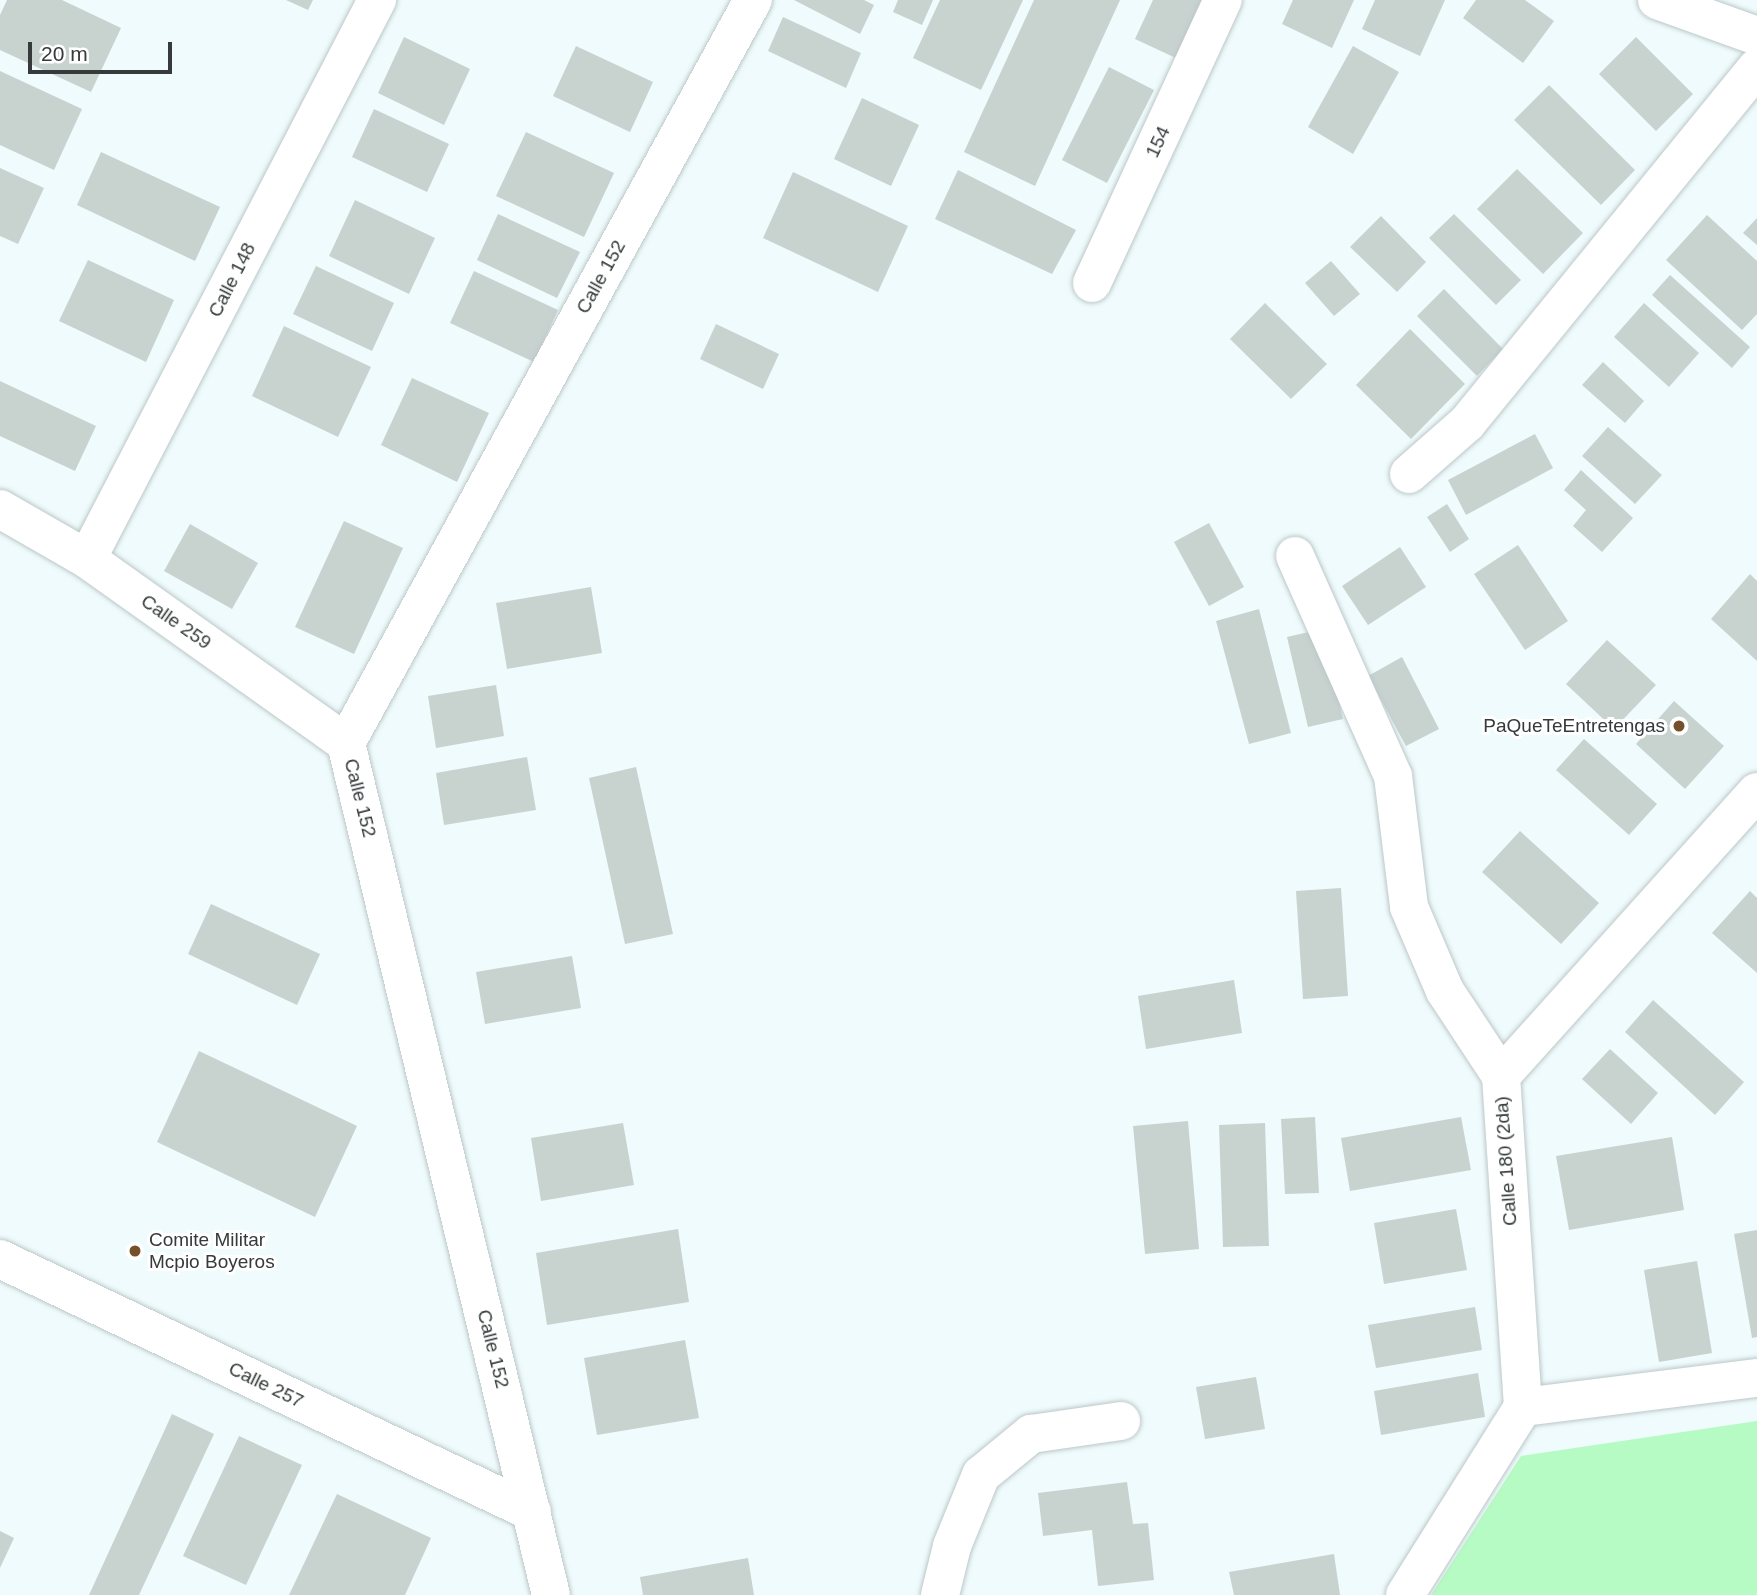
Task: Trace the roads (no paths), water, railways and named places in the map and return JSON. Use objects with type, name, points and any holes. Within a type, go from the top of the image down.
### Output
[{"type":"street","name":"Calle 148","points":[[87,559],[377,0]]},
{"type":"street","name":"Calle 152","points":[[551,1595],[346,743],[753,0]]},
{"type":"street","name":"154","points":[[1092,284],[1223,0]]},
{"type":"street","points":[[1657,0],[1757,36]]},
{"type":"street","points":[[1409,474],[1467,423],[1757,68]]},
{"type":"street","name":"Calle 259","points":[[0,509],[87,559],[346,743]]},
{"type":"street","points":[[1295,556],[1393,776],[1409,906],[1445,990],[1501,1076]]},
{"type":"street","name":"Calle 180 (2da)","points":[[1523,1407],[1501,1076],[1757,792]]},
{"type":"street","name":"Calle 257","points":[[0,1259],[532,1512]]},
{"type":"street","points":[[1405,1595],[1523,1407],[1757,1378]]},
{"type":"street","points":[[940,1595],[952,1546],[981,1475],[1031,1434],[1121,1421]]},
{"type":"place","name":"PaQueTeEntretengas","points":[[1679,726]]},
{"type":"place","name":"Comite Militar Mcpio Boyeros","points":[[135,1251]]}]
